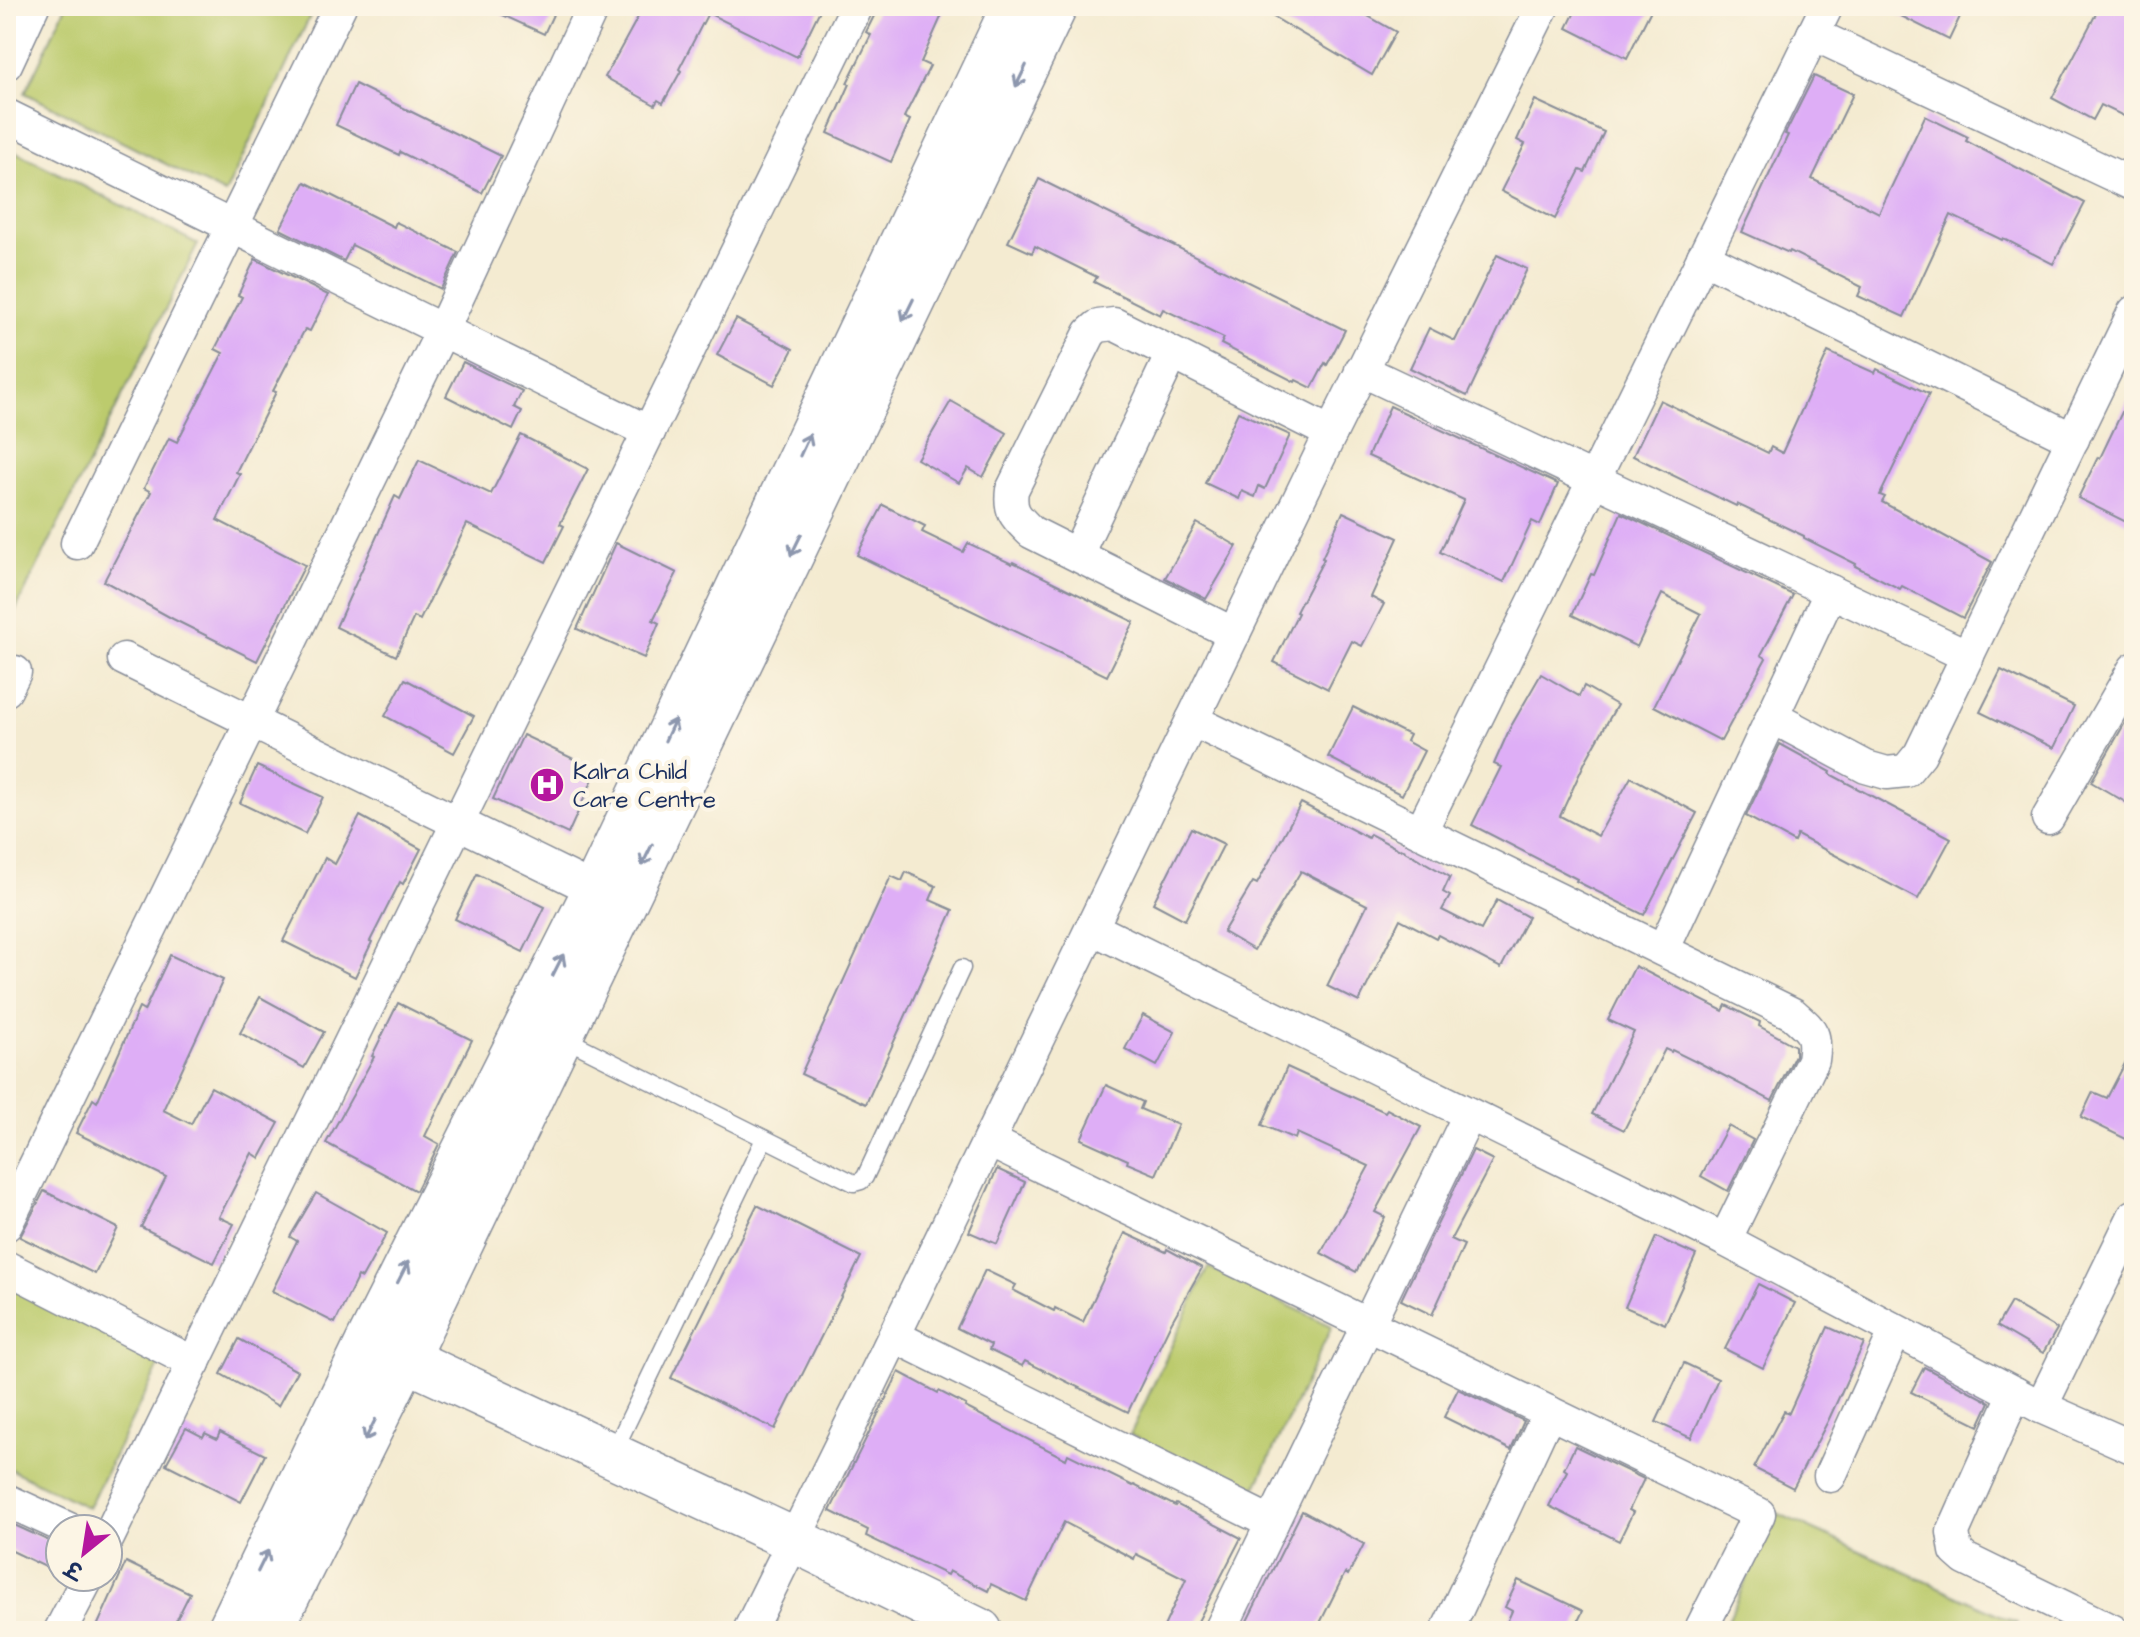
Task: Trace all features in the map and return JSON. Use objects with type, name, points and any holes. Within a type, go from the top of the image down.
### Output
[{"type":"street","points":[[6,64],[33,6]]},
{"type":"street","points":[[77,543],[340,6]]},
{"type":"street","points":[[6,1225],[443,329],[593,6]]},
{"type":"street","points":[[120,1513],[857,6]]},
{"type":"street","points":[[546,1028],[595,890],[1014,6]]},
{"type":"street","points":[[229,1631],[387,1351],[1055,6]]},
{"type":"street","points":[[749,1631],[1361,370],[1543,6]]},
{"type":"street","points":[[1421,831],[1820,20],[2134,185]]},
{"type":"street","points":[[6,115],[649,432]]},
{"type":"street","points":[[1703,257],[2073,439]]},
{"type":"street","points":[[1772,717],[1866,767],[1887,773],[1906,771],[1920,754],[2134,312]]},
{"type":"street","points":[[1234,634],[1031,532],[1010,505],[1012,490],[1090,333],[1098,326],[1114,324],[1331,433]]},
{"type":"street","points":[[1077,554],[1172,354]]},
{"type":"street","points":[[1361,370],[1968,656]]},
{"type":"street","points":[[1663,950],[1831,591]]},
{"type":"street","points":[[124,659],[595,890]]},
{"type":"street","points":[[2048,818],[2134,669]]},
{"type":"street","points":[[1192,720],[1793,1014],[1807,1026],[1816,1040],[1813,1060],[1725,1240]]},
{"type":"street","points":[[1092,928],[1725,1240],[2028,1400],[2134,1448]]},
{"type":"street","points":[[1220,1631],[1469,1115]]},
{"type":"street","points":[[989,1141],[1759,1514],[1700,1631]]},
{"type":"street","points":[[2113,1631],[2048,1618],[1956,1551],[1953,1532],[2134,1216]]},
{"type":"street","points":[[6,1267],[194,1363]]},
{"type":"street","points":[[1830,1476],[1895,1332]]},
{"type":"street","points":[[894,1336],[1272,1523]]},
{"type":"street","points":[[387,1351],[794,1540],[980,1631]]},
{"type":"street","points":[[270,1631],[387,1351]]},
{"type":"street","points":[[1447,1631],[1549,1412]]},
{"type":"street","points":[[6,1500],[44,1517]]},
{"type":"street","points":[[60,1631],[80,1593]]},
{"type":"lane","points":[[546,1028],[854,1183],[865,1177],[962,968]]},
{"type":"lane","points":[[612,1456],[764,1139]]},
{"type":"green space","points":[[66,6],[315,6],[225,194],[25,93]]},
{"type":"green space","points":[[6,147],[198,244],[9,623],[6,621]]},
{"type":"green space","points":[[1208,1267],[1332,1326],[1253,1493],[1130,1435]]},
{"type":"green space","points":[[6,1285],[161,1362],[88,1508],[6,1467]]},
{"type":"green space","points":[[1777,1513],[2017,1623],[2013,1631],[1723,1631]]},
{"type":"building","points":[[483,6],[557,6],[544,34]]},
{"type":"building","points":[[644,6],[822,6],[797,57],[708,13],[663,103],[658,100],[655,105],[605,77]]},
{"type":"building","points":[[879,6],[946,6],[921,62],[930,66],[904,117],[910,120],[891,162],[828,133],[850,84],[847,83],[871,35],[866,32]]},
{"type":"building","points":[[1255,6],[1350,6],[1396,32],[1372,75]]},
{"type":"building","points":[[1578,6],[1653,6],[1627,58],[1567,28]]},
{"type":"building","points":[[1881,6],[1965,6],[1949,40]]},
{"type":"building","points":[[2100,6],[2134,6],[2134,121],[2101,105],[2093,120],[2052,98]]},
{"type":"building","points":[[1814,76],[1853,94],[1812,179],[1879,213],[1925,116],[2085,203],[2053,264],[1951,215],[1904,317],[1858,296],[1862,287],[1790,251],[1742,232]]},
{"type":"building","points":[[355,84],[501,156],[482,193],[400,152],[399,155],[336,125]]},
{"type":"building","points":[[1535,100],[1604,132],[1585,172],[1580,170],[1555,219],[1501,191],[1525,144],[1517,140]]},
{"type":"building","points":[[1039,179],[1345,330],[1312,388],[1221,344],[1224,338],[1163,309],[1160,315],[1094,282],[1097,277],[1035,246],[1032,253],[1008,242]]},
{"type":"building","points":[[305,182],[394,227],[396,222],[458,252],[441,289],[352,245],[344,261],[280,229]]},
{"type":"building","points":[[1497,255],[1527,269],[1467,396],[1410,368],[1429,328],[1455,341]]},
{"type":"building","points":[[255,259],[328,295],[310,331],[305,329],[273,391],[276,392],[236,472],[240,474],[217,520],[305,565],[257,661],[104,581],[151,492],[144,488],[169,438],[177,442],[223,353],[215,349],[242,297],[238,295]]},
{"type":"building","points":[[736,319],[793,349],[774,385],[717,355]]},
{"type":"building","points":[[1828,352],[1875,373],[1877,369],[1929,394],[1880,495],[1885,497],[1882,502],[1992,562],[1963,618],[1855,566],[1804,536],[1633,456],[1660,400],[1768,453],[1771,447],[1782,453]]},
{"type":"building","points":[[463,362],[522,391],[514,407],[522,411],[513,430],[446,396]]},
{"type":"building","points":[[2134,387],[2134,526],[2078,498]]},
{"type":"building","points":[[951,401],[1007,433],[983,477],[968,468],[959,483],[917,459]]},
{"type":"building","points":[[1390,406],[1558,484],[1540,525],[1532,521],[1504,582],[1440,552],[1464,500],[1368,456]]},
{"type":"building","points":[[1238,412],[1290,435],[1265,489],[1259,486],[1255,497],[1242,491],[1239,499],[1205,483]]},
{"type":"building","points":[[521,435],[588,469],[560,524],[564,526],[546,562],[467,524],[420,620],[414,617],[396,656],[336,627],[395,496],[400,499],[419,460],[491,494]]},
{"type":"building","points":[[883,505],[925,526],[922,532],[963,552],[968,543],[1134,622],[1107,676],[857,555]]},
{"type":"building","points":[[1343,512],[1398,538],[1371,597],[1384,604],[1362,646],[1352,641],[1328,689],[1274,662]]},
{"type":"building","points":[[1621,513],[1793,595],[1761,655],[1766,658],[1721,741],[1654,706],[1701,614],[1662,594],[1637,647],[1572,615],[1591,574],[1594,575]]},
{"type":"building","points":[[1197,523],[1237,546],[1206,599],[1165,578]]},
{"type":"building","points":[[616,543],[677,573],[653,620],[659,623],[644,658],[577,629]]},
{"type":"building","points":[[2001,670],[2074,706],[2054,748],[1980,712]]},
{"type":"building","points":[[1541,674],[1579,696],[1584,686],[1617,705],[1585,762],[1560,816],[1598,836],[1631,777],[1697,813],[1644,915],[1472,825],[1501,767],[1494,764],[1510,728]]},
{"type":"building","points":[[405,679],[474,716],[454,753],[385,716]]},
{"type":"building","points":[[1353,707],[1409,735],[1406,741],[1424,751],[1402,795],[1328,757]]},
{"type":"building","points":[[2134,707],[2134,807],[2091,782]]},
{"type":"building","points":[[523,735],[597,770],[568,834],[493,799]]},
{"type":"building","points":[[1780,744],[1951,838],[1918,899],[1797,835],[1794,842],[1746,816]]},
{"type":"building","points":[[257,766],[323,797],[305,834],[240,803]]},
{"type":"building","points":[[1301,803],[1368,838],[1370,834],[1401,849],[1450,877],[1443,892],[1450,896],[1442,910],[1481,930],[1497,900],[1528,917],[1501,968],[1400,919],[1359,1002],[1327,986],[1367,905],[1301,871],[1254,950],[1223,932],[1253,882],[1257,884]]},
{"type":"building","points":[[360,816],[421,849],[403,884],[400,882],[355,977],[283,941],[325,858],[335,864]]},
{"type":"building","points":[[1191,828],[1224,844],[1185,920],[1153,903]]},
{"type":"building","points":[[906,872],[936,886],[930,900],[953,910],[866,1104],[801,1074],[891,876],[902,881]]},
{"type":"building","points":[[477,874],[545,907],[523,952],[455,919]]},
{"type":"building","points":[[170,955],[223,980],[163,1110],[191,1124],[211,1087],[279,1123],[260,1158],[252,1153],[219,1217],[234,1224],[214,1263],[141,1227],[166,1177],[76,1133],[93,1099],[97,1102],[139,1008],[144,1011]]},
{"type":"building","points":[[1635,966],[1723,1011],[1726,1005],[1760,1022],[1759,1026],[1795,1046],[1795,1055],[1772,1101],[1696,1061],[1665,1049],[1624,1130],[1592,1114],[1634,1032],[1608,1020]]},
{"type":"building","points":[[260,997],[324,1032],[304,1068],[240,1033]]},
{"type":"building","points":[[398,1003],[472,1040],[425,1136],[439,1144],[416,1191],[326,1143],[374,1057]]},
{"type":"building","points":[[1143,1015],[1175,1032],[1157,1066],[1125,1049]]},
{"type":"building","points":[[2134,1046],[2134,1143],[2081,1117],[2093,1092],[2107,1098]]},
{"type":"building","points":[[1287,1067],[1385,1112],[1387,1109],[1421,1127],[1375,1212],[1385,1217],[1356,1272],[1321,1253],[1369,1166],[1297,1133],[1295,1139],[1262,1125]]},
{"type":"building","points":[[1106,1085],[1143,1102],[1140,1109],[1178,1125],[1156,1175],[1081,1139]]},
{"type":"building","points":[[1728,1126],[1753,1140],[1728,1191],[1701,1176]]},
{"type":"building","points":[[1473,1150],[1493,1160],[1451,1239],[1464,1245],[1432,1315],[1401,1300]]},
{"type":"building","points":[[997,1169],[1025,1182],[997,1244],[969,1232]]},
{"type":"building","points":[[44,1191],[118,1228],[95,1274],[20,1237]]},
{"type":"building","points":[[316,1193],[387,1233],[362,1278],[358,1276],[335,1323],[272,1291],[297,1241],[290,1237]]},
{"type":"building","points":[[757,1205],[861,1257],[775,1429],[671,1378]]},
{"type":"building","points":[[1125,1233],[1166,1252],[1167,1249],[1202,1268],[1171,1323],[1128,1412],[1025,1361],[1022,1366],[989,1350],[991,1345],[957,1328],[985,1270],[1016,1285],[1013,1290],[1083,1322]]},
{"type":"building","points":[[1656,1237],[1696,1255],[1665,1324],[1625,1307]]},
{"type":"building","points":[[1758,1284],[1795,1303],[1763,1368],[1725,1349]]},
{"type":"building","points":[[2011,1302],[2057,1329],[2043,1353],[1997,1326]]},
{"type":"building","points":[[1828,1327],[1864,1343],[1793,1488],[1754,1468],[1784,1411],[1789,1413]]},
{"type":"building","points":[[239,1339],[297,1371],[278,1406],[221,1374]]},
{"type":"building","points":[[1684,1363],[1718,1379],[1691,1438],[1656,1422]]},
{"type":"building","points":[[1924,1367],[1990,1402],[1979,1426],[1911,1392]]},
{"type":"building","points":[[899,1372],[1066,1459],[1068,1454],[1241,1538],[1193,1631],[1162,1631],[1186,1579],[1136,1554],[1134,1559],[1064,1522],[1026,1601],[991,1584],[988,1591],[949,1571],[947,1575],[866,1536],[868,1530],[830,1511]]},
{"type":"building","points":[[1458,1389],[1524,1421],[1511,1450],[1444,1417]]},
{"type":"building","points":[[186,1428],[203,1437],[205,1433],[217,1439],[220,1432],[265,1455],[241,1502],[166,1464]]},
{"type":"building","points":[[1575,1446],[1644,1479],[1619,1541],[1549,1506],[1567,1471],[1564,1469]]},
{"type":"building","points":[[1302,1511],[1364,1544],[1348,1575],[1345,1573],[1316,1631],[1242,1631]]},
{"type":"building","points":[[10,1523],[44,1539],[44,1566],[6,1548],[6,1531]]},
{"type":"building","points":[[126,1562],[190,1593],[171,1631],[95,1631],[112,1593],[124,1593]]},
{"type":"building","points":[[1518,1580],[1583,1611],[1573,1631],[1503,1631],[1512,1611],[1505,1607]]},
{"type":"place","name":"Kalra Child Care Centre","points":[[547,785]]}]
